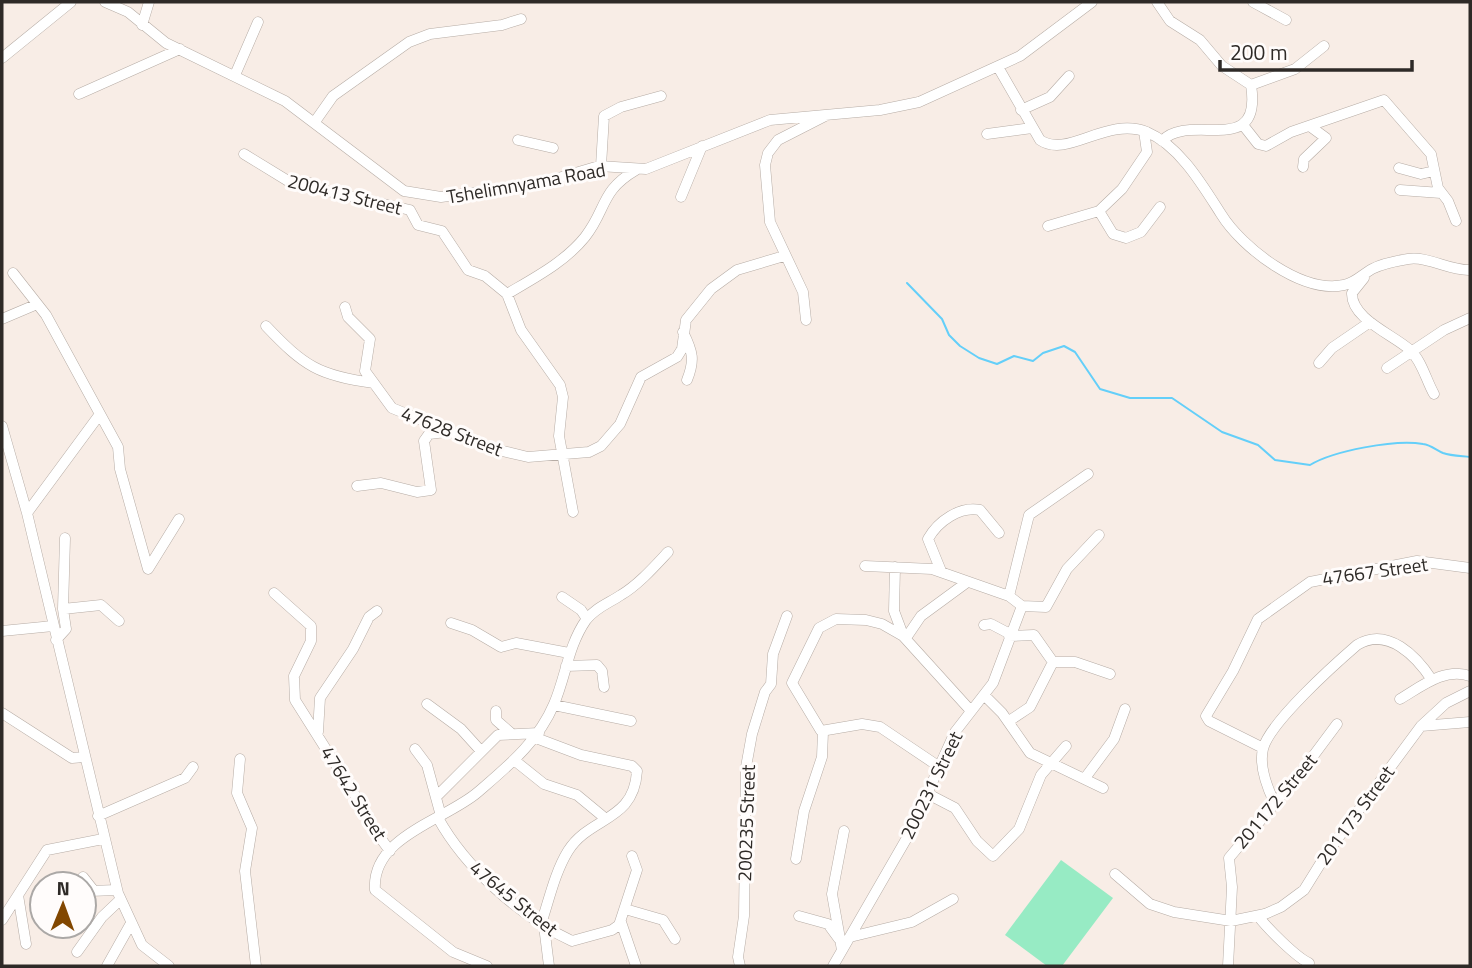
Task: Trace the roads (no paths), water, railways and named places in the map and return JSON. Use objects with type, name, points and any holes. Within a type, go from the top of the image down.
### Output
[{"type":"street","name":"Tshelimnyama Road","points":[[106,2],[128,12],[142,25],[180,49],[285,102],[392,183],[418,195],[441,197],[538,184],[601,166],[636,170],[770,120],[831,112],[900,108],[1020,56],[1092,2]]},
{"type":"street","points":[[142,25],[149,2]]},
{"type":"street","points":[[1157,2],[1170,21],[1200,40],[1222,66],[1251,85]]},
{"type":"street","points":[[1253,2],[1286,20]]},
{"type":"street","points":[[2,58],[67,3]]},
{"type":"street","points":[[314,123],[333,96],[409,42],[430,34],[502,25],[522,19]]},
{"type":"street","points":[[235,75],[258,22]]},
{"type":"street","points":[[1251,85],[1295,69],[1324,46]]},
{"type":"street","points":[[79,94],[180,49]]},
{"type":"street","points":[[998,67],[1040,140],[1057,146],[1111,128],[1144,131],[1163,141],[1198,180],[1238,238],[1289,274],[1307,282],[1342,286],[1390,262],[1410,259],[1470,270]]},
{"type":"street","points":[[1021,110],[1049,97],[1069,76]]},
{"type":"street","points":[[1243,125],[1253,108],[1251,85]]},
{"type":"street","points":[[601,166],[604,116],[621,107],[661,96]]},
{"type":"street","points":[[1243,125],[1254,139],[1264,146],[1291,132],[1384,100],[1431,154],[1441,193],[1453,210],[1456,221]]},
{"type":"street","points":[[806,320],[804,296],[784,256],[767,212],[765,169],[768,153],[782,137],[831,112]]},
{"type":"street","points":[[1163,141],[1175,134],[1243,125]]},
{"type":"street","points":[[1303,167],[1304,159],[1326,138],[1311,127]]},
{"type":"street","points":[[986,134],[1032,128]]},
{"type":"street","points":[[1048,226],[1099,211],[1119,192],[1148,148],[1144,131]]},
{"type":"street","points":[[541,143],[551,136]]},
{"type":"street","points":[[518,140],[541,143],[553,148]]},
{"type":"street","points":[[681,197],[702,146]]},
{"type":"street","name":"200413 Street","points":[[244,154],[293,184],[310,183],[327,191],[410,210]]},
{"type":"street","points":[[1399,169],[1421,174],[1434,171]]},
{"type":"street","points":[[507,294],[572,250],[590,230],[614,184],[636,170]]},
{"type":"street","points":[[1400,190],[1441,193]]},
{"type":"street","points":[[418,195],[410,210],[418,225],[442,231],[468,270],[485,276],[507,294],[521,330],[560,385],[561,454],[573,512]]},
{"type":"street","points":[[1099,211],[1113,234],[1126,238],[1141,232],[1160,207]]},
{"type":"street","name":"47628 Street","points":[[374,383],[391,408],[518,455],[589,452],[601,446],[625,417],[641,377],[677,358],[682,349],[686,320],[699,302],[728,274],[784,256]]},
{"type":"street","points":[[13,274],[46,316],[118,447],[120,469],[148,569],[179,519]]},
{"type":"street","points":[[1365,274],[1351,297],[1370,322],[1412,352],[1434,394]]},
{"type":"street","points":[[2,319],[35,305]]},
{"type":"street","points":[[345,307],[348,317],[370,339],[371,348],[364,365],[374,383]]},
{"type":"street","points":[[1387,368],[1444,330],[1470,318]]},
{"type":"street","points":[[1319,363],[1332,348],[1370,322]]},
{"type":"street","points":[[266,326],[290,351],[313,369],[340,378],[374,383]]},
{"type":"street","points":[[683,332],[694,356],[694,365],[687,380]]},
{"type":"street","points":[[27,513],[100,414]]},
{"type":"street","points":[[2,426],[27,513],[97,816],[119,895],[130,925],[142,945],[169,966]]},
{"type":"street","points":[[357,486],[381,484],[417,492],[431,490],[424,441],[429,434],[448,431]]},
{"type":"street","points":[[1009,596],[1029,514],[1088,474]]},
{"type":"street","points":[[941,572],[928,539],[954,514],[967,509],[980,510],[999,533]]},
{"type":"street","points":[[865,566],[941,572],[965,583],[1009,596],[1022,606],[1038,609],[1048,605],[1067,569],[1100,535]]},
{"type":"street","points":[[56,640],[65,632],[62,609],[65,538]]},
{"type":"street","points":[[487,966],[453,952],[401,909],[377,894],[375,876],[390,851],[409,833],[465,804],[537,736],[554,705],[569,653],[588,617],[623,594],[668,552]]},
{"type":"street","name":"47667 Street","points":[[1263,748],[1206,716],[1264,613],[1310,582],[1325,576],[1373,572],[1417,561],[1470,568]]},
{"type":"street","points":[[895,567],[894,611],[904,637]]},
{"type":"street","points":[[904,637],[921,616],[965,583]]},
{"type":"street","name":"47642 Street","points":[[274,593],[311,626],[311,641],[294,676],[294,694],[370,824],[390,851]]},
{"type":"street","points":[[562,597],[588,617]]},
{"type":"street","points":[[62,609],[101,605],[119,621]]},
{"type":"street","name":"200231 Street","points":[[833,966],[908,836],[938,766],[971,711],[993,683],[1022,606]]},
{"type":"street","points":[[318,736],[320,698],[353,649],[369,617],[377,611]]},
{"type":"street","name":"200235 Street","points":[[740,966],[738,957],[744,916],[746,767],[752,734],[765,692],[771,684],[773,653],[787,616]]},
{"type":"street","points":[[792,683],[820,628],[830,621],[842,618],[875,622],[904,637],[971,711]]},
{"type":"street","points":[[451,623],[472,630],[501,647],[516,643],[569,653]]},
{"type":"street","points":[[984,625],[991,624],[1009,635],[1034,635],[1054,662]]},
{"type":"street","points":[[2,631],[53,626]]},
{"type":"street","points":[[1274,802],[1263,769],[1263,748],[1285,714],[1363,642],[1394,643],[1406,648],[1432,680]]},
{"type":"street","points":[[1054,662],[1074,663],[1110,674]]},
{"type":"street","points":[[1009,721],[1030,707],[1054,662]]},
{"type":"street","points":[[566,666],[597,665],[604,687]]},
{"type":"street","points":[[1400,699],[1432,680],[1451,673],[1470,676]]},
{"type":"street","points":[[771,684],[792,683]]},
{"type":"street","points":[[792,683],[823,732],[822,757],[804,811],[796,859]]},
{"type":"street","name":"201173 Street","points":[[1115,874],[1150,904],[1169,911],[1231,921],[1258,916],[1281,907],[1304,890],[1327,853],[1421,726],[1446,703],[1470,691]]},
{"type":"street","points":[[985,696],[1009,721],[1030,753],[1103,788]]},
{"type":"street","points":[[427,704],[461,729],[480,750]]},
{"type":"street","points":[[554,705],[631,721]]},
{"type":"street","points":[[1084,778],[1114,739],[1125,709]]},
{"type":"street","points":[[496,710],[496,720],[512,734]]},
{"type":"street","points":[[2,713],[72,758],[84,757]]},
{"type":"street","points":[[1421,726],[1470,722]]},
{"type":"street","points":[[823,732],[851,724],[880,727],[895,734],[938,766]]},
{"type":"street","name":"201172 Street","points":[[1228,966],[1227,941],[1231,921],[1228,858],[1302,771],[1337,724]]},
{"type":"street","points":[[437,796],[480,750],[498,736],[512,734],[537,736],[581,755],[637,769],[632,794],[621,810],[568,851],[543,925],[549,966]]},
{"type":"street","points":[[926,793],[955,808],[977,841],[993,856],[1019,829],[1041,775],[1066,746]]},
{"type":"street","points":[[415,749],[427,765],[437,796],[439,817]]},
{"type":"street","points":[[240,759],[237,793],[252,828],[245,871],[256,966]]},
{"type":"street","points":[[514,760],[544,784],[577,795],[606,819]]},
{"type":"street","points":[[97,816],[185,778],[193,767]]},
{"type":"street","name":"47645 Street","points":[[439,817],[475,869],[543,925],[573,941],[612,930],[621,922]]},
{"type":"street","points":[[844,831],[832,894],[844,943]]},
{"type":"street","points":[[2,920],[47,850],[103,839]]},
{"type":"street","points":[[632,856],[637,870],[621,922],[636,966]]},
{"type":"street","points":[[98,892],[119,895]]},
{"type":"street","points":[[18,895],[26,944]]},
{"type":"street","points":[[77,952],[119,895]]},
{"type":"street","points":[[844,943],[912,922],[953,899]]},
{"type":"street","points":[[625,909],[663,920],[675,939]]},
{"type":"street","points":[[799,916],[828,924],[844,943]]},
{"type":"street","points":[[1258,916],[1290,946],[1298,958],[1309,964]]},
{"type":"street","points":[[107,966],[130,925]]},
{"type":"waterway","points":[[907,283],[942,319],[949,335],[979,358],[997,364],[1014,356],[1033,361],[1043,353],[1064,346],[1075,352],[1100,389],[1130,398],[1172,398],[1222,432],[1258,445],[1275,460],[1310,465],[1348,451],[1397,443],[1426,445],[1446,454],[1470,457]]}]
